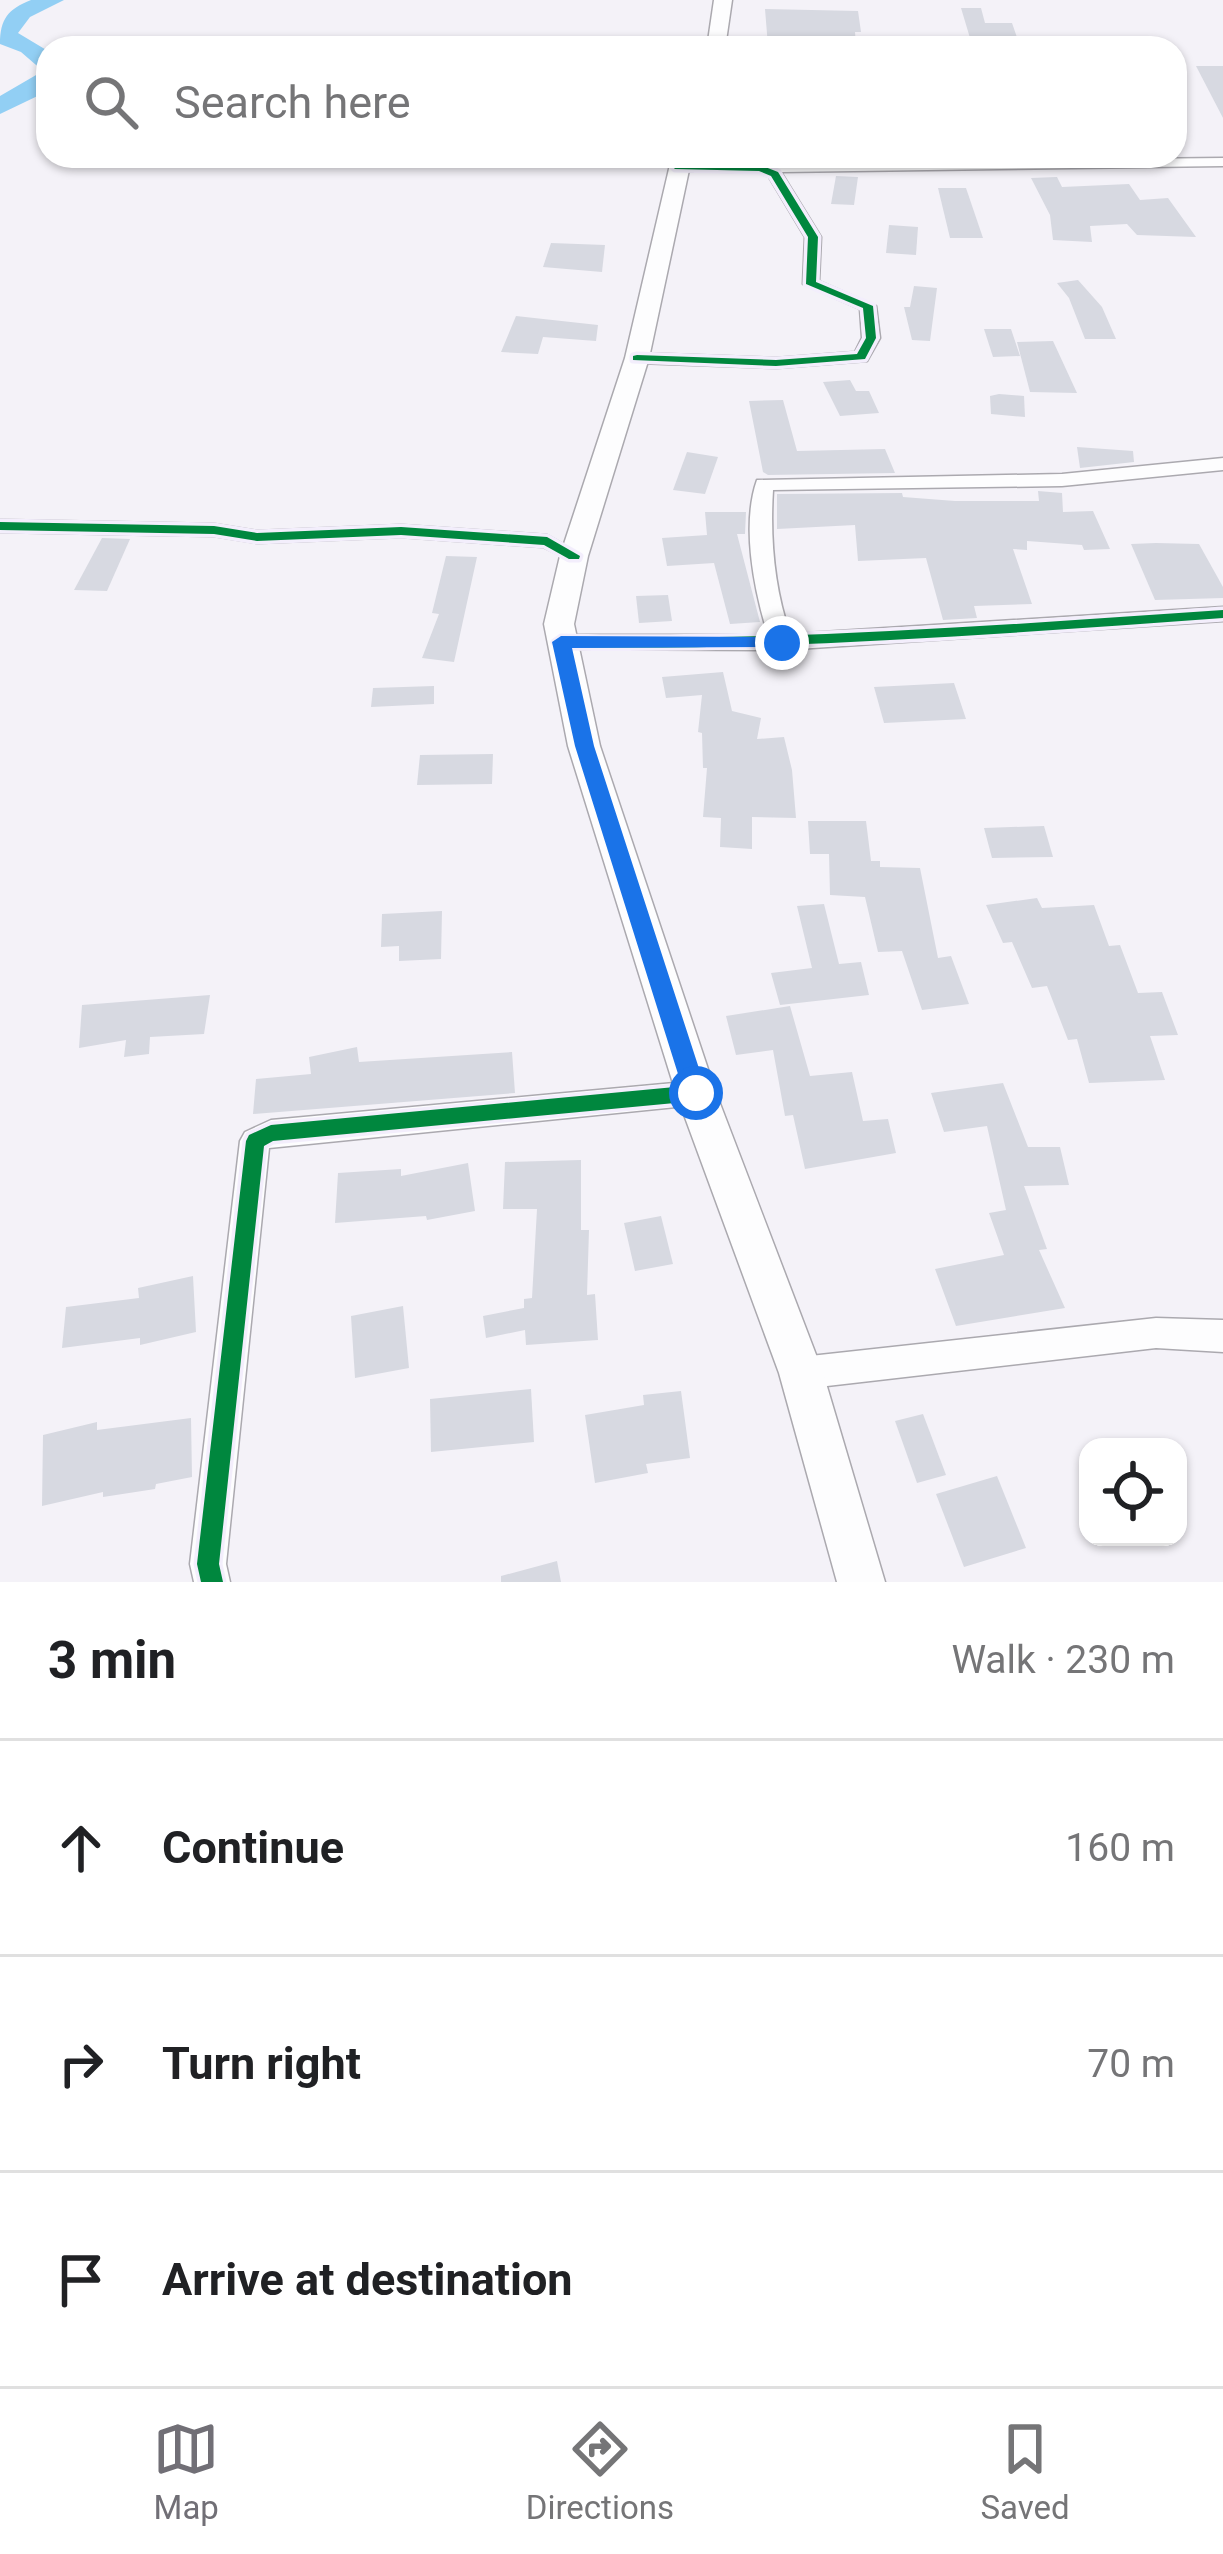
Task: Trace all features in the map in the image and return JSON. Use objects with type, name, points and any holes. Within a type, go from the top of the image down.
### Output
[{"type":"main road","points":[[718,36],[723,0]]},
{"type":"main road","points":[[679,168],[637,358],[574,556],[559,624],[561,642],[584,746],[696,1093],[801,1373],[861,1582]]},
{"type":"street","points":[[1187,162],[1223,162]]},
{"type":"street","points":[[637,358],[776,363],[861,357],[871,338],[868,306],[811,284],[812,237],[785,185],[760,168]]},
{"type":"street","points":[[782,643],[770,610],[760,523],[764,484],[1062,480],[1223,464]]},
{"type":"street","points":[[0,526],[230,531],[257,537],[401,531],[547,541],[574,556]]},
{"type":"street","points":[[561,642],[782,643],[1223,614]]},
{"type":"street","points":[[212,1582],[208,1564],[255,1141],[271,1133],[696,1093]]},
{"type":"street","points":[[801,1373],[1156,1334],[1223,1336]]},
{"type":"building","points":[[961,8],[981,8],[985,23],[1012,23],[1017,36],[969,36]]},
{"type":"building","points":[[765,9],[858,11],[861,32],[855,36],[767,36]]},
{"type":"building","points":[[1196,66],[1223,66],[1223,118]]},
{"type":"building","points":[[836,176],[858,177],[854,205],[831,204]]},
{"type":"building","points":[[1057,177],[1062,187],[1129,184],[1140,200],[1168,198],[1196,237],[1137,235],[1127,224],[1090,226],[1092,242],[1053,240],[1050,215],[1031,178]]},
{"type":"building","points":[[938,188],[966,188],[983,238],[950,238]]},
{"type":"building","points":[[889,225],[918,227],[916,255],[886,253]]},
{"type":"building","points":[[551,243],[605,245],[602,272],[543,267]]},
{"type":"building","points":[[1078,280],[1102,307],[1116,339],[1085,339],[1069,298],[1057,283]]},
{"type":"building","points":[[914,286],[937,288],[930,341],[912,340],[904,307],[910,307]]},
{"type":"building","points":[[516,316],[598,325],[596,341],[543,337],[538,354],[501,352]]},
{"type":"building","points":[[984,329],[1011,329],[1020,356],[993,357]]},
{"type":"building","points":[[1053,341],[1077,393],[1030,392],[1017,342]]},
{"type":"building","points":[[850,380],[856,391],[869,391],[879,413],[840,416],[823,382]]},
{"type":"building","points":[[990,396],[1024,396],[1025,417],[991,414]]},
{"type":"building","points":[[783,400],[797,451],[885,449],[895,473],[763,472],[749,401]]},
{"type":"building","points":[[1077,447],[1133,451],[1134,462],[1080,468]]},
{"type":"building","points":[[687,452],[718,457],[705,494],[673,490]]},
{"type":"building","points":[[1038,491],[1062,493],[1063,512],[1093,511],[1110,549],[1027,541],[1027,550],[1013,549],[1032,604],[974,606],[977,618],[943,620],[926,558],[858,561],[855,525],[777,529],[777,494],[902,493],[903,497],[955,501],[1039,501]]},
{"type":"building","points":[[705,512],[746,512],[745,534],[737,534],[760,622],[730,624],[714,563],[667,566],[662,538],[707,535]]},
{"type":"building","points":[[102,538],[130,539],[107,591],[74,590]]},
{"type":"building","points":[[1131,544],[1199,544],[1223,587],[1223,598],[1155,600]]},
{"type":"building","points":[[446,556],[477,557],[454,662],[422,658],[439,614],[432,613]]},
{"type":"building","points":[[668,595],[672,621],[639,623],[636,596]]},
{"type":"building","points":[[723,672],[732,711],[761,718],[757,739],[784,737],[792,770],[796,818],[752,817],[752,849],[720,847],[721,818],[703,817],[707,768],[703,768],[702,733],[698,732],[702,695],[666,698],[662,677]]},
{"type":"building","points":[[954,683],[966,719],[884,723],[874,687]]},
{"type":"building","points":[[434,686],[434,704],[371,707],[373,688]]},
{"type":"building","points":[[493,754],[492,784],[417,785],[420,755]]},
{"type":"building","points":[[808,821],[866,821],[871,861],[880,861],[880,867],[920,868],[938,958],[951,956],[969,1004],[922,1010],[902,951],[878,952],[865,897],[830,895],[829,854],[810,854]]},
{"type":"building","points":[[1044,826],[1053,857],[992,858],[984,828]]},
{"type":"building","points":[[1037,898],[1042,908],[1094,905],[1109,946],[1120,945],[1138,993],[1162,992],[1178,1035],[1150,1036],[1165,1080],[1089,1083],[1077,1039],[1068,1040],[1047,986],[1032,988],[1012,942],[1003,943],[986,905]]},
{"type":"building","points":[[824,904],[839,964],[861,962],[869,995],[780,1005],[771,973],[812,968],[797,906]]},
{"type":"building","points":[[442,911],[441,959],[399,961],[399,946],[381,947],[382,914]]},
{"type":"building","points":[[210,995],[204,1034],[150,1037],[149,1054],[124,1057],[126,1040],[79,1048],[82,1005]]},
{"type":"building","points":[[790,1006],[810,1076],[852,1072],[863,1121],[888,1119],[896,1153],[805,1169],[793,1115],[785,1116],[773,1050],[736,1055],[726,1016]]},
{"type":"building","points":[[357,1047],[359,1062],[512,1052],[515,1093],[253,1114],[256,1079],[311,1074],[309,1057]]},
{"type":"building","points":[[1003,1083],[1028,1147],[1060,1147],[1069,1185],[1024,1186],[1047,1249],[1039,1250],[1065,1308],[956,1326],[935,1269],[1004,1255],[989,1213],[1006,1210],[987,1126],[944,1132],[931,1093]]},
{"type":"building","points":[[581,1160],[581,1230],[589,1230],[587,1295],[595,1294],[598,1340],[526,1345],[525,1330],[486,1338],[483,1316],[524,1308],[524,1299],[532,1298],[537,1209],[503,1209],[505,1162]]},
{"type":"building","points":[[468,1163],[475,1211],[427,1220],[426,1216],[335,1223],[338,1173],[401,1169],[401,1176]]},
{"type":"building","points":[[661,1216],[673,1264],[635,1271],[624,1223]]},
{"type":"building","points":[[193,1276],[196,1332],[140,1345],[140,1338],[62,1348],[66,1307],[139,1298],[138,1288]]},
{"type":"building","points":[[403,1306],[409,1368],[355,1378],[351,1316]]},
{"type":"building","points":[[531,1389],[534,1442],[431,1452],[430,1399]]},
{"type":"building","points":[[681,1391],[690,1458],[646,1464],[648,1473],[595,1483],[585,1415],[644,1405],[643,1395]]},
{"type":"building","points":[[923,1414],[946,1475],[917,1483],[895,1421]]},
{"type":"building","points":[[191,1418],[192,1477],[156,1484],[155,1489],[103,1497],[103,1492],[42,1506],[43,1435],[97,1422],[97,1430]]},
{"type":"building","points":[[997,1476],[1026,1548],[964,1567],[936,1494]]},
{"type":"building","points":[[557,1561],[561,1582],[501,1582],[501,1576]]},
{"type":"waterway","points":[[36,53],[3,36],[22,12],[52,0]]},
{"type":"waterway","points":[[0,106],[36,88]]},
{"type":"cycle path","points":[[637,358],[776,363],[861,357],[871,338],[868,306],[811,284],[813,237],[775,174],[760,168]]},
{"type":"cycle path","points":[[0,526],[214,530],[257,537],[401,531],[547,541],[574,556]]},
{"type":"cycle path","points":[[561,642],[810,641],[1223,614]]},
{"type":"cycle path","points":[[212,1582],[208,1564],[255,1141],[271,1133],[696,1093]]},
{"type":"route","points":[[696,1093],[584,746],[561,642],[782,643]]}]
